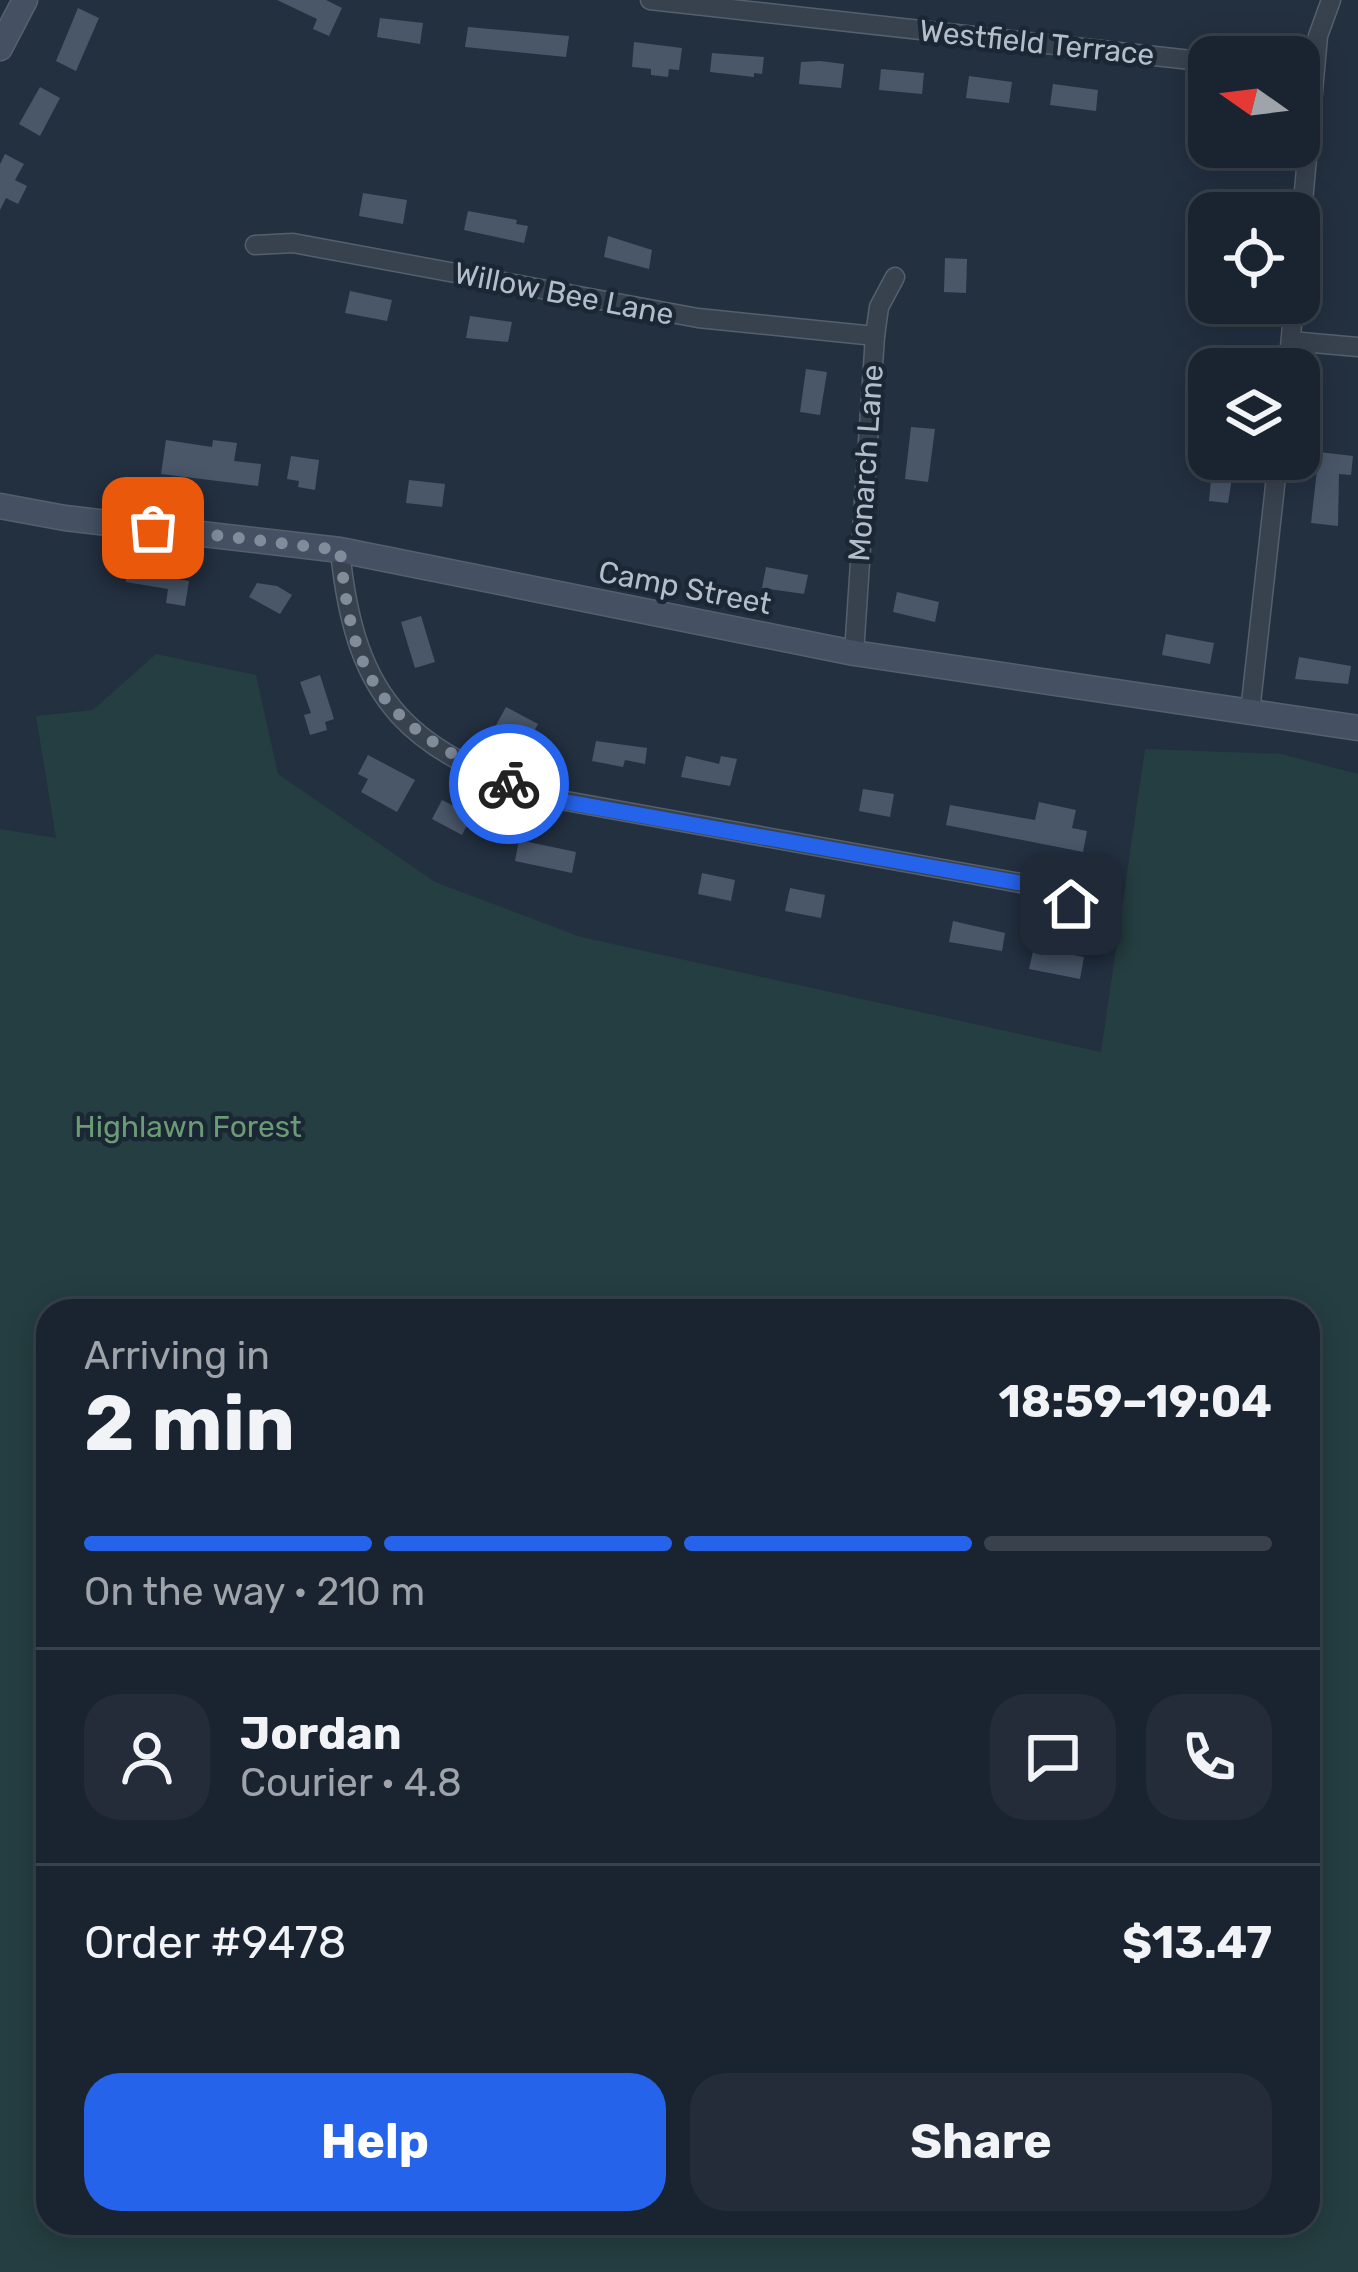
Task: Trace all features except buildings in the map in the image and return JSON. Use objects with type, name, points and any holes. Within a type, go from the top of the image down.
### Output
[{"type":"street","points":[[0,48],[25,0]]},
{"type":"street","name":"Westfield Terrace","points":[[650,0],[1188,60]]},
{"type":"street","points":[[1318,36],[1331,0]]},
{"type":"street","name":"Willow Bee Lane","points":[[255,245],[293,243],[698,318],[874,336]]},
{"type":"street","name":"Monarch Lane","points":[[854,653],[874,336],[879,307],[895,277]]},
{"type":"street","points":[[1290,348],[1292,324]]},
{"type":"street","points":[[1291,340],[1358,347]]},
{"type":"street","points":[[1250,712],[1276,480]]},
{"type":"street","name":"Camp Street","points":[[0,506],[340,550],[854,653],[1358,728]]},
{"type":"street","points":[[340,550],[348,608],[367,673],[392,711],[428,740],[498,781],[555,800],[1037,886],[1071,904]]},
{"type":"green space","name":"Highlawn Forest","points":[[156,654],[256,675],[278,774],[435,882],[581,937],[1101,1052],[1145,749],[1281,754],[1358,774],[1358,2272],[0,2272],[0,829],[56,838],[36,716],[93,710]]},
{"type":"way so far","points":[[153,528],[340,550],[344,588],[367,673],[392,711],[428,740],[509,784]]},
{"type":"route","points":[[509,784],[555,800],[1037,886],[1071,904]]}]
